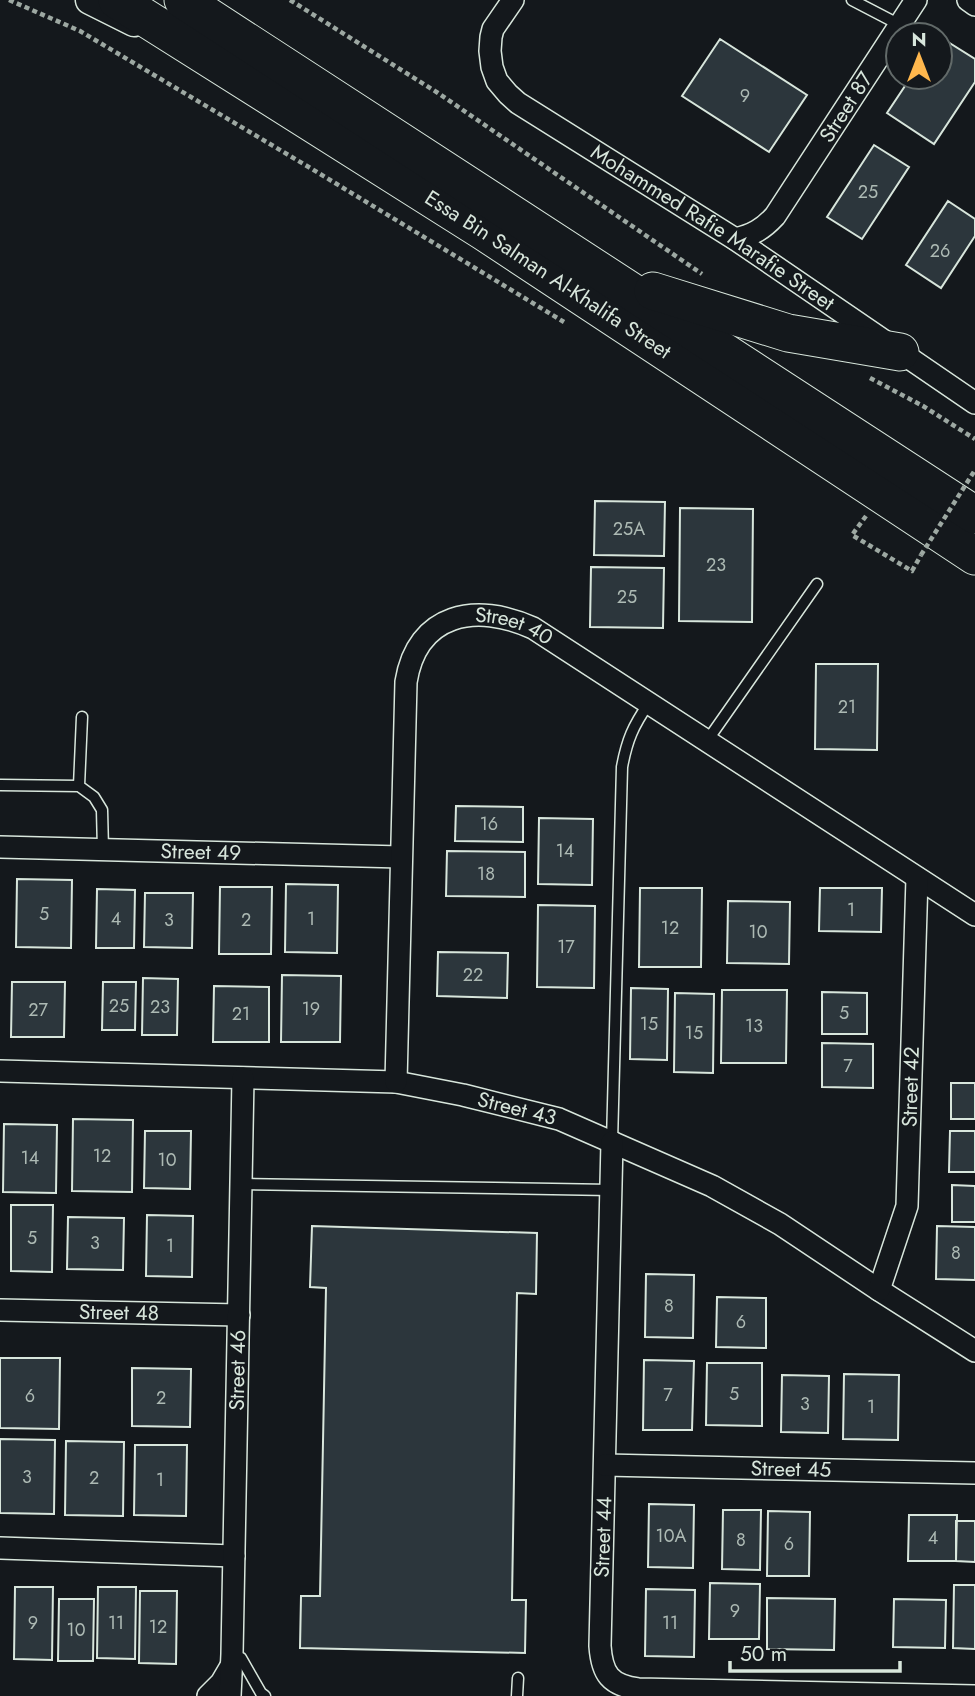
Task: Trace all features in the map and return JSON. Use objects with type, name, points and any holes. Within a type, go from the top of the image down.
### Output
[{"type":"highway","name":"Essa Bin Salman Al-Khalifa Street","points":[[117,0],[483,230],[975,556]]},
{"type":"highway","name":"Essa Bin Salman Al-Khalifa Street","points":[[183,0],[975,515]]},
{"type":"highway","points":[[609,277],[788,333],[900,352]]},
{"type":"street","points":[[90,0],[220,64]]},
{"type":"street","name":"Mohammed Rafie Marafie Street","points":[[513,0],[494,29],[491,44],[492,67],[497,80],[518,103],[736,239],[975,403]]},
{"type":"street","name":"Street 87","points":[[902,21],[916,0]]},
{"type":"street","points":[[968,0],[975,5]]},
{"type":"street","name":"Street 87","points":[[736,239],[758,232],[775,216],[884,49]]},
{"type":"street","name":"Street 87","points":[[775,216],[772,233],[775,265]]},
{"type":"street","name":"Street 40","points":[[396,1082],[409,667],[419,646],[435,628],[456,617],[492,615],[533,628],[975,915]]},
{"type":"street","name":"Street 49","points":[[0,847],[401,857]]},
{"type":"street","name":"Street 42","points":[[879,1290],[907,1206],[917,878]]},
{"type":"street","name":"Street 43","points":[[0,1071],[396,1082],[463,1095],[559,1119],[712,1186],[780,1224],[975,1351]]},
{"type":"street","name":"Street 46","points":[[230,1696],[243,1078]]},
{"type":"street","name":"Street 44","points":[[612,1142],[600,1646],[602,1662],[609,1677],[616,1683],[638,1689],[975,1696]]},
{"type":"street","name":"Street 48","points":[[0,1310],[239,1315]]},
{"type":"street","name":"Street 45","points":[[605,1465],[975,1473]]},
{"type":"street","points":[[0,1548],[234,1556]]},
{"type":"street","points":[[208,1696],[221,1683],[232,1659]]},
{"type":"lane","points":[[852,0],[894,21]]},
{"type":"lane","points":[[707,741],[817,584]]},
{"type":"lane","points":[[612,1142],[622,767],[626,744],[635,722],[649,703]]},
{"type":"lane","points":[[79,786],[82,717]]},
{"type":"lane","points":[[0,785],[79,786],[94,797],[102,810],[103,850]]},
{"type":"lane","points":[[242,1184],[611,1190]]},
{"type":"lane","points":[[232,1659],[241,1658],[265,1696]]},
{"type":"lane","points":[[517,1696],[518,1678]]},
{"type":"path","points":[[9,0],[80,31],[570,326]]},
{"type":"path","points":[[290,0],[438,93],[709,279]]},
{"type":"path","points":[[866,376],[975,439]]},
{"type":"path","points":[[870,511],[852,535],[912,571],[975,470]]},
{"type":"building","points":[[720,39],[807,95],[769,152],[682,96]]},
{"type":"building","points":[[954,46],[975,59],[975,82],[934,144],[887,113],[902,91],[954,91]]},
{"type":"building","points":[[874,145],[909,167],[862,239],[827,217]]},
{"type":"building","points":[[948,201],[975,219],[975,236],[941,288],[906,265]]},
{"type":"building","points":[[595,501],[665,502],[664,556],[594,555]]},
{"type":"building","points":[[680,508],[753,509],[752,622],[679,621]]},
{"type":"building","points":[[591,567],[664,568],[663,628],[590,627]]},
{"type":"building","points":[[816,664],[878,664],[877,750],[815,749]]},
{"type":"building","points":[[456,806],[523,807],[523,842],[455,841]]},
{"type":"building","points":[[539,818],[593,819],[592,885],[538,884]]},
{"type":"building","points":[[447,851],[525,852],[525,897],[446,896]]},
{"type":"building","points":[[17,879],[72,880],[71,948],[16,947]]},
{"type":"building","points":[[286,884],[338,885],[337,953],[285,952]]},
{"type":"building","points":[[220,887],[272,887],[271,954],[219,954]]},
{"type":"building","points":[[640,888],[702,888],[701,967],[639,967]]},
{"type":"building","points":[[820,888],[882,888],[881,932],[819,931]]},
{"type":"building","points":[[97,889],[135,890],[134,948],[96,948]]},
{"type":"building","points":[[145,893],[193,893],[192,948],[144,947]]},
{"type":"building","points":[[728,901],[790,902],[789,964],[727,963]]},
{"type":"building","points":[[538,905],[595,906],[594,988],[537,987]]},
{"type":"building","points":[[438,952],[508,953],[507,998],[437,996]]},
{"type":"building","points":[[282,975],[341,976],[340,1042],[281,1042]]},
{"type":"building","points":[[143,978],[178,979],[177,1035],[142,1035]]},
{"type":"building","points":[[12,982],[65,982],[64,1037],[11,1037]]},
{"type":"building","points":[[103,982],[136,982],[135,1030],[102,1030]]},
{"type":"building","points":[[214,986],[269,987],[269,1042],[213,1042]]},
{"type":"building","points":[[631,988],[668,989],[667,1060],[630,1059]]},
{"type":"building","points":[[722,990],[787,990],[786,1063],[721,1063]]},
{"type":"building","points":[[822,992],[867,993],[867,1034],[822,1034]]},
{"type":"building","points":[[675,993],[714,994],[713,1073],[674,1072]]},
{"type":"building","points":[[822,1043],[873,1044],[873,1088],[822,1087]]},
{"type":"building","points":[[951,1083],[975,1083],[975,1119],[951,1119]]},
{"type":"building","points":[[73,1119],[133,1120],[132,1192],[72,1191]]},
{"type":"building","points":[[4,1124],[57,1125],[56,1193],[3,1192]]},
{"type":"building","points":[[145,1131],[191,1131],[190,1189],[144,1188]]},
{"type":"building","points":[[950,1131],[975,1131],[975,1172],[949,1172]]},
{"type":"building","points":[[952,1185],[975,1186],[975,1222],[952,1222]]},
{"type":"building","points":[[11,1205],[53,1205],[52,1272],[11,1271]]},
{"type":"building","points":[[147,1215],[193,1216],[192,1277],[146,1276]]},
{"type":"building","points":[[68,1217],[124,1218],[123,1270],[67,1269]]},
{"type":"building","points":[[312,1226],[537,1233],[536,1294],[517,1293],[512,1600],[526,1600],[525,1653],[300,1648],[301,1596],[320,1596],[326,1288],[310,1287]]},
{"type":"building","points":[[937,1226],[975,1227],[975,1280],[936,1279]]},
{"type":"building","points":[[646,1274],[694,1275],[693,1338],[645,1337]]},
{"type":"building","points":[[717,1297],[766,1298],[766,1348],[716,1347]]},
{"type":"building","points":[[0,1358],[60,1358],[59,1429],[0,1428]]},
{"type":"building","points":[[644,1360],[694,1361],[692,1430],[643,1430]]},
{"type":"building","points":[[707,1363],[762,1363],[762,1426],[706,1425]]},
{"type":"building","points":[[132,1368],[191,1369],[190,1427],[132,1426]]},
{"type":"building","points":[[844,1374],[899,1375],[898,1440],[843,1439]]},
{"type":"building","points":[[782,1375],[829,1376],[828,1433],[781,1432]]},
{"type":"building","points":[[0,1439],[55,1440],[54,1514],[0,1513]]},
{"type":"building","points":[[66,1441],[124,1442],[123,1516],[65,1515]]},
{"type":"building","points":[[135,1445],[187,1445],[186,1516],[134,1515]]},
{"type":"building","points":[[649,1504],[694,1505],[693,1568],[648,1567]]},
{"type":"building","points":[[723,1510],[761,1510],[760,1570],[722,1569]]},
{"type":"building","points":[[768,1511],[810,1512],[809,1576],[767,1576]]},
{"type":"building","points":[[909,1515],[957,1515],[956,1561],[908,1561]]},
{"type":"building","points":[[956,1521],[975,1521],[975,1562],[956,1561]]},
{"type":"building","points":[[710,1583],[760,1584],[759,1639],[709,1639]]},
{"type":"building","points":[[954,1585],[975,1585],[975,1649],[953,1648]]},
{"type":"building","points":[[15,1587],[53,1587],[52,1660],[14,1659]]},
{"type":"building","points":[[98,1587],[136,1587],[135,1659],[97,1658]]},
{"type":"building","points":[[646,1589],[695,1590],[694,1657],[645,1656]]},
{"type":"building","points":[[140,1591],[177,1591],[176,1664],[139,1663]]},
{"type":"building","points":[[767,1598],[835,1599],[834,1650],[767,1649]]},
{"type":"building","points":[[59,1599],[94,1599],[93,1661],[58,1661]]},
{"type":"building","points":[[894,1599],[946,1600],[945,1648],[893,1647]]}]
